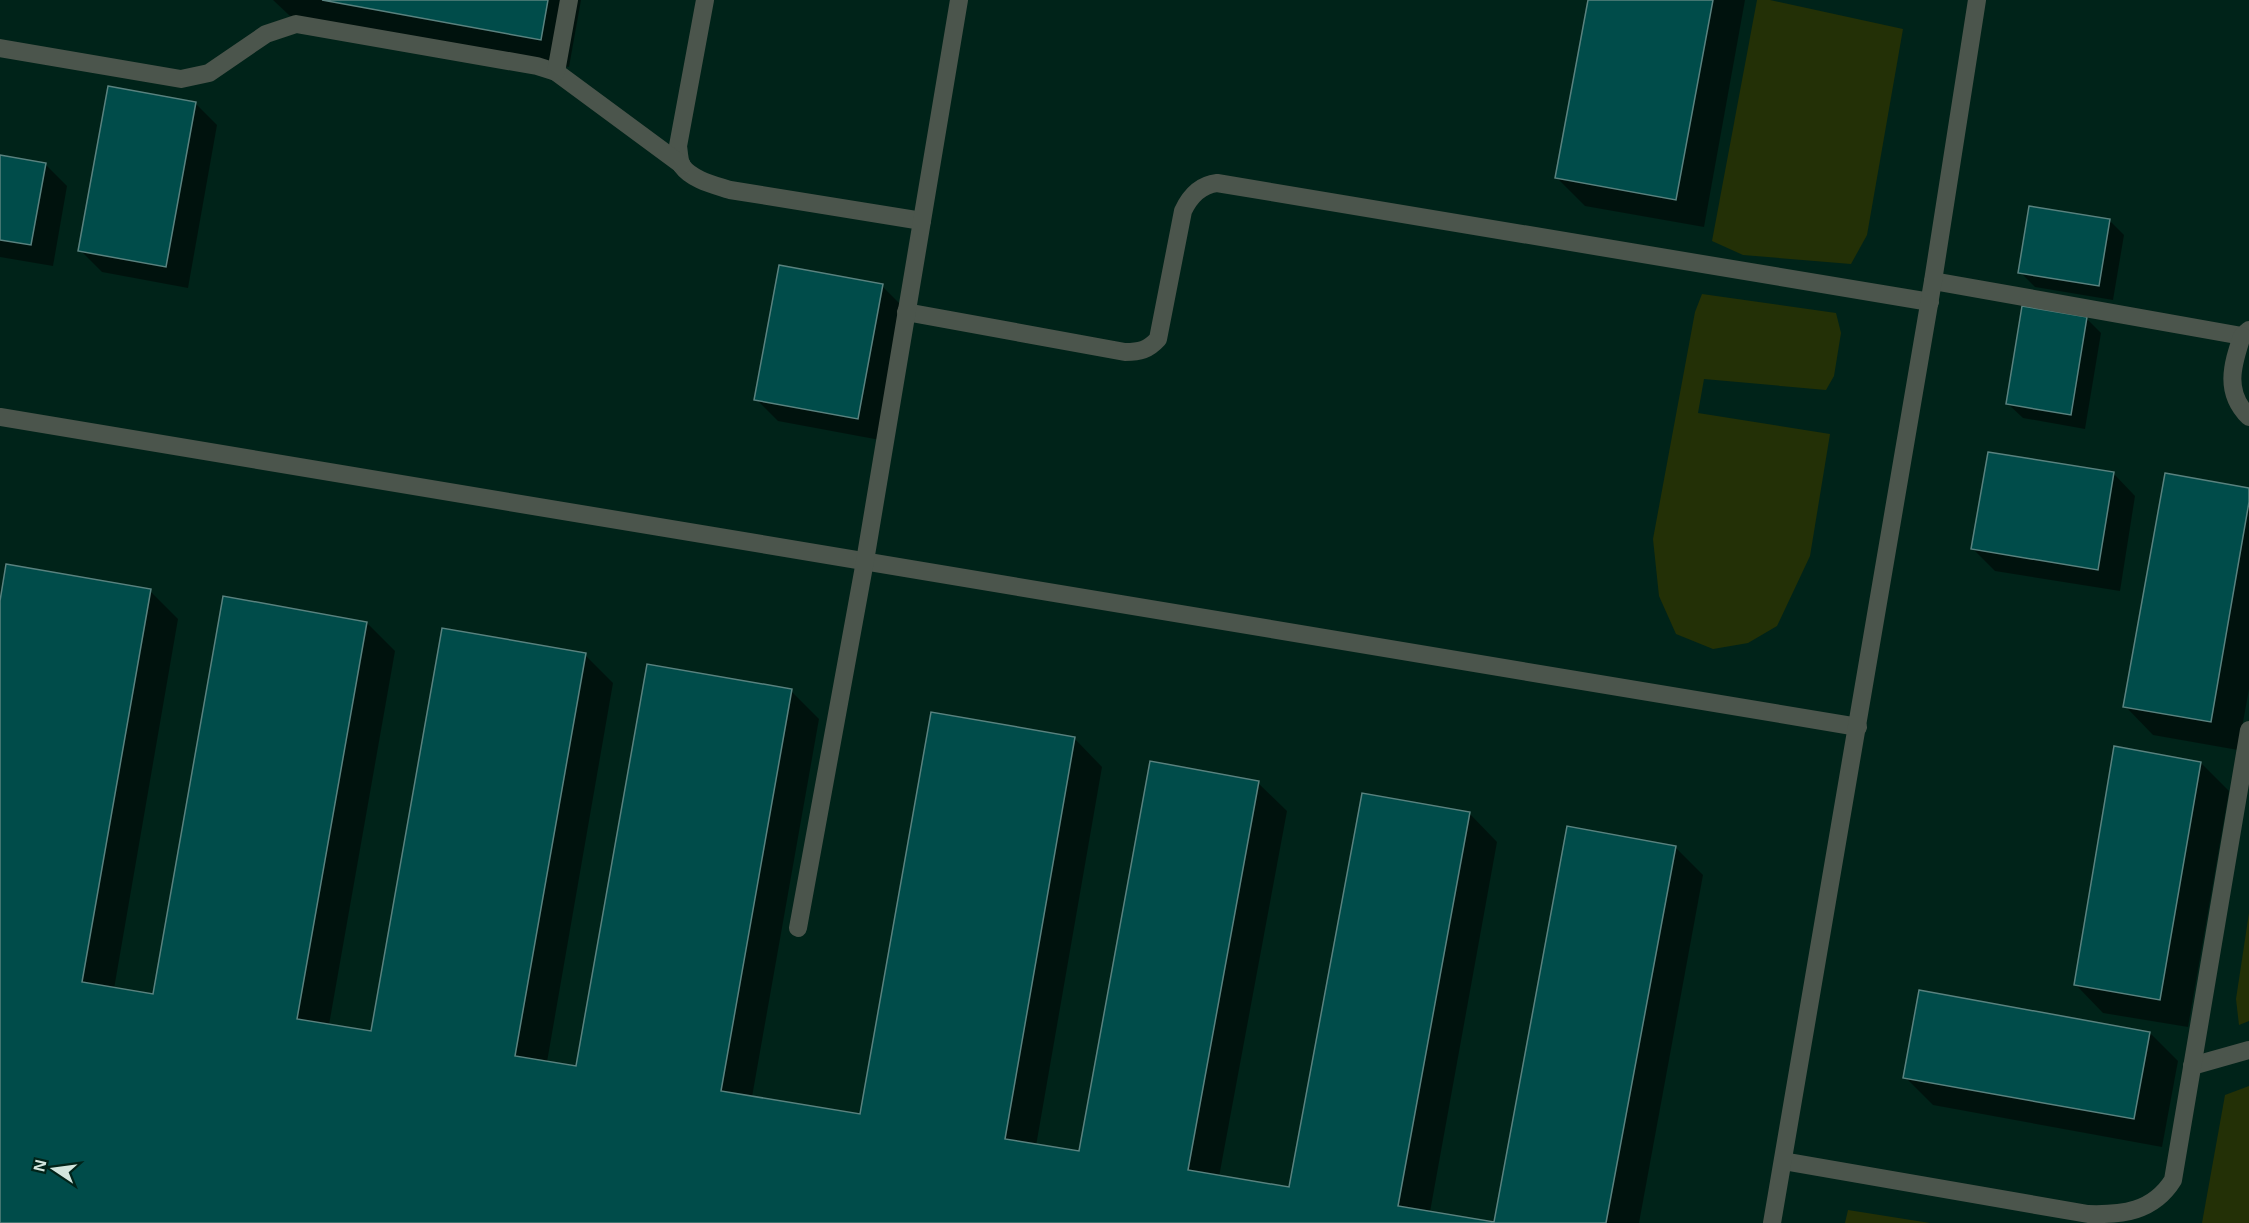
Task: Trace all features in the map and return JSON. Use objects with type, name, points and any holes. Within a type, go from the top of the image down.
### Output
[{"type":"lane","points":[[556,72],[569,0]]},
{"type":"lane","points":[[682,165],[678,146],[705,0]]},
{"type":"lane","points":[[798,928],[865,561],[959,0]]},
{"type":"lane","points":[[1772,1223],[1930,302],[1977,0]]},
{"type":"lane","points":[[0,48],[181,79],[209,73],[266,34],[296,24],[537,66],[556,72],[700,180],[730,190],[922,221]]},
{"type":"lane","points":[[906,312],[1125,352],[1139,352],[1151,347],[1158,339],[1183,211],[1196,192],[1206,184],[1217,183],[1930,302]]},
{"type":"lane","points":[[1933,281],[2245,333],[2232,373],[2233,389],[2239,407],[2249,417]]},
{"type":"lane","points":[[0,417],[1858,727]]},
{"type":"lane","points":[[1783,1161],[2088,1214],[2113,1215],[2133,1211],[2149,1204],[2165,1192],[2173,1180],[2249,730]]},
{"type":"lane","points":[[2192,1066],[2249,1050]]},
{"type":"green space","points":[[1757,0],[1770,0],[1903,29],[1867,235],[1851,264],[1743,255],[1712,241]]},
{"type":"green space","points":[[1702,294],[1836,313],[1841,333],[1834,376],[1826,390],[1704,379],[1698,413],[1830,434],[1810,556],[1777,626],[1748,643],[1713,649],[1676,634],[1659,596],[1653,539],[1695,312]]},
{"type":"green space","points":[[2249,913],[2249,1021],[2239,1025],[2236,999]]},
{"type":"green space","points":[[2249,1086],[2249,1223],[2202,1223],[2225,1095]]},
{"type":"green space","points":[[1848,1210],[1930,1223],[1845,1223]]},
{"type":"building","points":[[322,0],[548,0],[541,40]]},
{"type":"building","points":[[1588,0],[1713,0],[1676,200],[1555,178]]},
{"type":"building","points":[[108,86],[196,102],[166,267],[78,251]]},
{"type":"building","points":[[0,155],[46,163],[31,245],[0,240]]},
{"type":"building","points":[[2029,206],[2110,219],[2099,286],[2018,273]]},
{"type":"building","points":[[779,265],[883,284],[858,419],[754,400]]},
{"type":"building","points":[[2022,306],[2087,317],[2071,415],[2006,404]]},
{"type":"building","points":[[1988,452],[2114,472],[2098,570],[1971,549]]},
{"type":"building","points":[[2165,473],[2249,488],[2249,502],[2211,722],[2123,707]]},
{"type":"building","points":[[6,564],[151,589],[82,982],[153,994],[223,596],[367,622],[297,1019],[371,1031],[442,628],[586,653],[515,1056],[576,1066],[647,664],[792,689],[721,1091],[860,1114],[931,712],[1075,737],[1005,1139],[1079,1151],[1150,761],[1259,781],[1188,1170],[1289,1187],[1362,793],[1470,812],[1398,1206],[1494,1222],[1567,826],[1676,846],[1606,1223],[0,1223],[0,601]]},
{"type":"building","points":[[2114,746],[2201,762],[2160,1000],[2074,985]]},
{"type":"building","points":[[1919,990],[2150,1032],[2134,1119],[1903,1078]]}]
